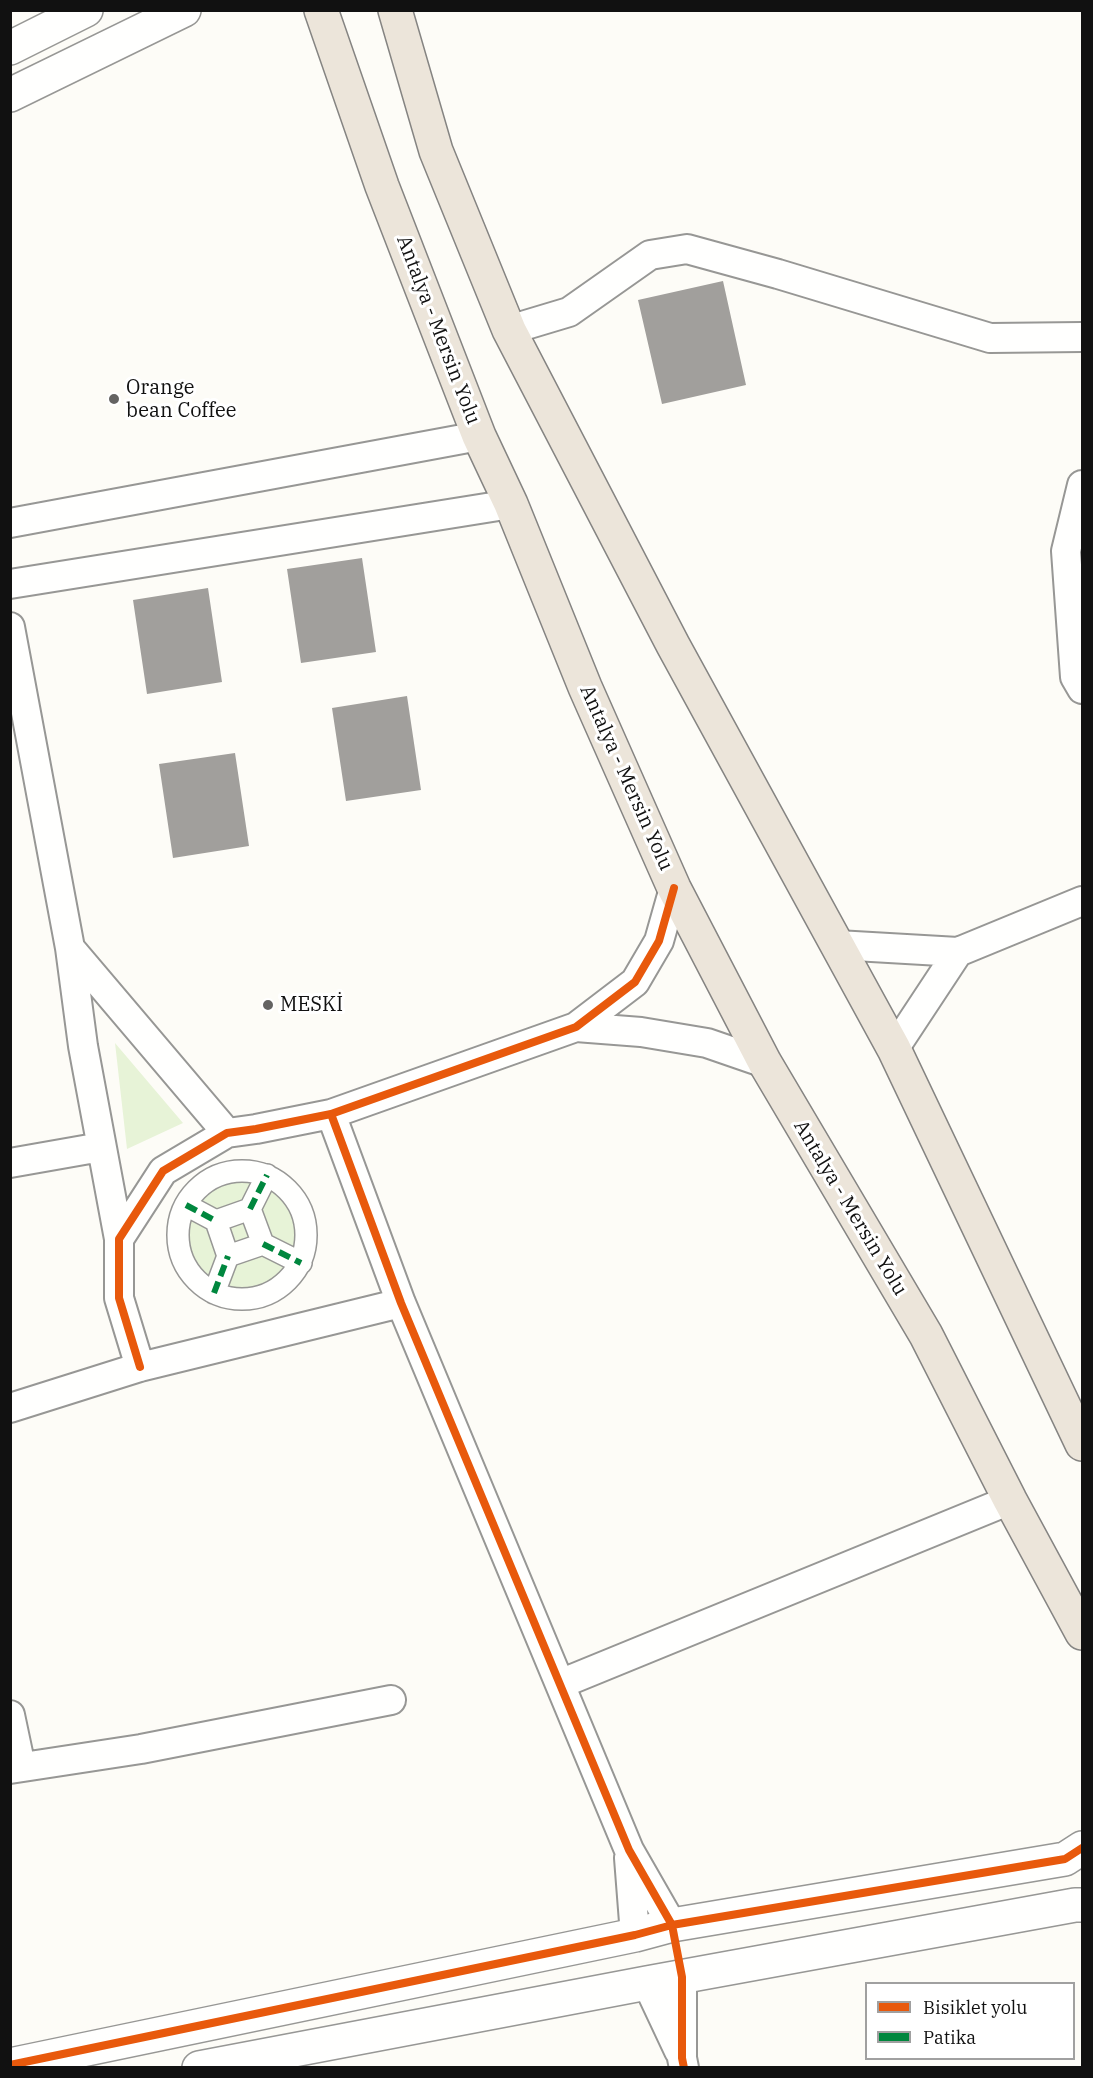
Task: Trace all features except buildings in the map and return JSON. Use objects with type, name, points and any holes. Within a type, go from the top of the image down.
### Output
[{"type":"highway","name":"Antalya - Mersin Yolu","points":[[321,10],[382,186],[479,435],[511,504],[585,687],[674,888],[765,1063],[926,1335],[1010,1500],[1083,1633]]},
{"type":"highway","points":[[395,10],[436,151],[509,330],[673,645],[894,1049],[1082,1440]]},
{"type":"street","points":[[10,48],[86,10]]},
{"type":"street","points":[[10,95],[184,10]]},
{"type":"street","points":[[509,330],[568,312],[650,255],[687,249],[990,338],[1083,337]]},
{"type":"street","points":[[10,523],[479,435]]},
{"type":"street","points":[[1083,485],[1066,551],[1075,677],[1083,689]]},
{"type":"street","points":[[10,584],[511,504]]},
{"type":"street","points":[[10,627],[70,948],[100,1147],[119,1239],[119,1298],[140,1367]]},
{"type":"street","points":[[119,1239],[163,1171],[227,1133],[331,1114],[576,1027],[635,982],[659,940],[674,888]]},
{"type":"street","points":[[837,945],[958,952],[1083,901]]},
{"type":"street","points":[[70,948],[227,1133]]},
{"type":"street","points":[[894,1049],[958,952]]},
{"type":"street","points":[[576,1027],[641,1032],[707,1043],[765,1063]]},
{"type":"street","points":[[331,1114],[401,1303],[629,1850],[672,1925],[682,1977],[683,2063]]},
{"type":"street","points":[[10,1163],[100,1147]]},
{"type":"street","points":[[252,1171],[267,1175],[285,1187],[298,1202],[306,1222],[306,1243],[301,1263],[289,1280],[273,1292],[253,1299],[233,1299],[214,1293],[197,1281],[185,1265],[179,1245],[179,1225],[186,1205],[206,1182],[221,1174],[252,1171]]},
{"type":"street","points":[[216,1221],[250,1209],[267,1175]]},
{"type":"street","points":[[186,1205],[216,1221],[228,1256],[214,1293]]},
{"type":"street","points":[[250,1209],[263,1244],[301,1263]]},
{"type":"street","points":[[228,1256],[263,1244]]},
{"type":"street","points":[[10,1408],[140,1367],[401,1303]]},
{"type":"street","points":[[560,1684],[1010,1500]]},
{"type":"street","points":[[10,1715],[16,1768],[141,1749],[391,1700]]},
{"type":"street","points":[[629,1850],[636,1935],[647,1983],[683,2063]]},
{"type":"street","points":[[10,2066],[636,1935],[672,1925],[1079,1879]]},
{"type":"street","points":[[199,2067],[263,2061],[682,1977],[1079,1879]]},
{"type":"green space","points":[[115,1043],[183,1123],[127,1149]]},
{"type":"green space","points":[[242,1180],[263,1184],[281,1196],[293,1214],[297,1235],[293,1256],[281,1274],[263,1286],[242,1290],[221,1286],[203,1274],[191,1256],[187,1235],[191,1214],[203,1196],[221,1184]]},
{"type":"marked path","points":[[250,1209],[267,1175]]},
{"type":"marked path","points":[[186,1205],[216,1221]]},
{"type":"marked path","points":[[263,1244],[301,1263]]},
{"type":"marked path","points":[[214,1293],[228,1256]]},
{"type":"cycle path","points":[[140,1367],[119,1298],[119,1239],[163,1171],[227,1133],[331,1114],[576,1027],[635,982],[659,941],[674,888]]},
{"type":"cycle path","points":[[331,1114],[401,1303],[629,1850],[672,1925],[682,1977],[684,2068]]},
{"type":"cycle path","points":[[10,2065],[635,1935],[672,1925],[1065,1859],[1082,1848]]},
{"type":"place","name":"Orange bean Coffee","points":[[114,399]]},
{"type":"place","name":"MESKİ","points":[[268,1005]]}]
